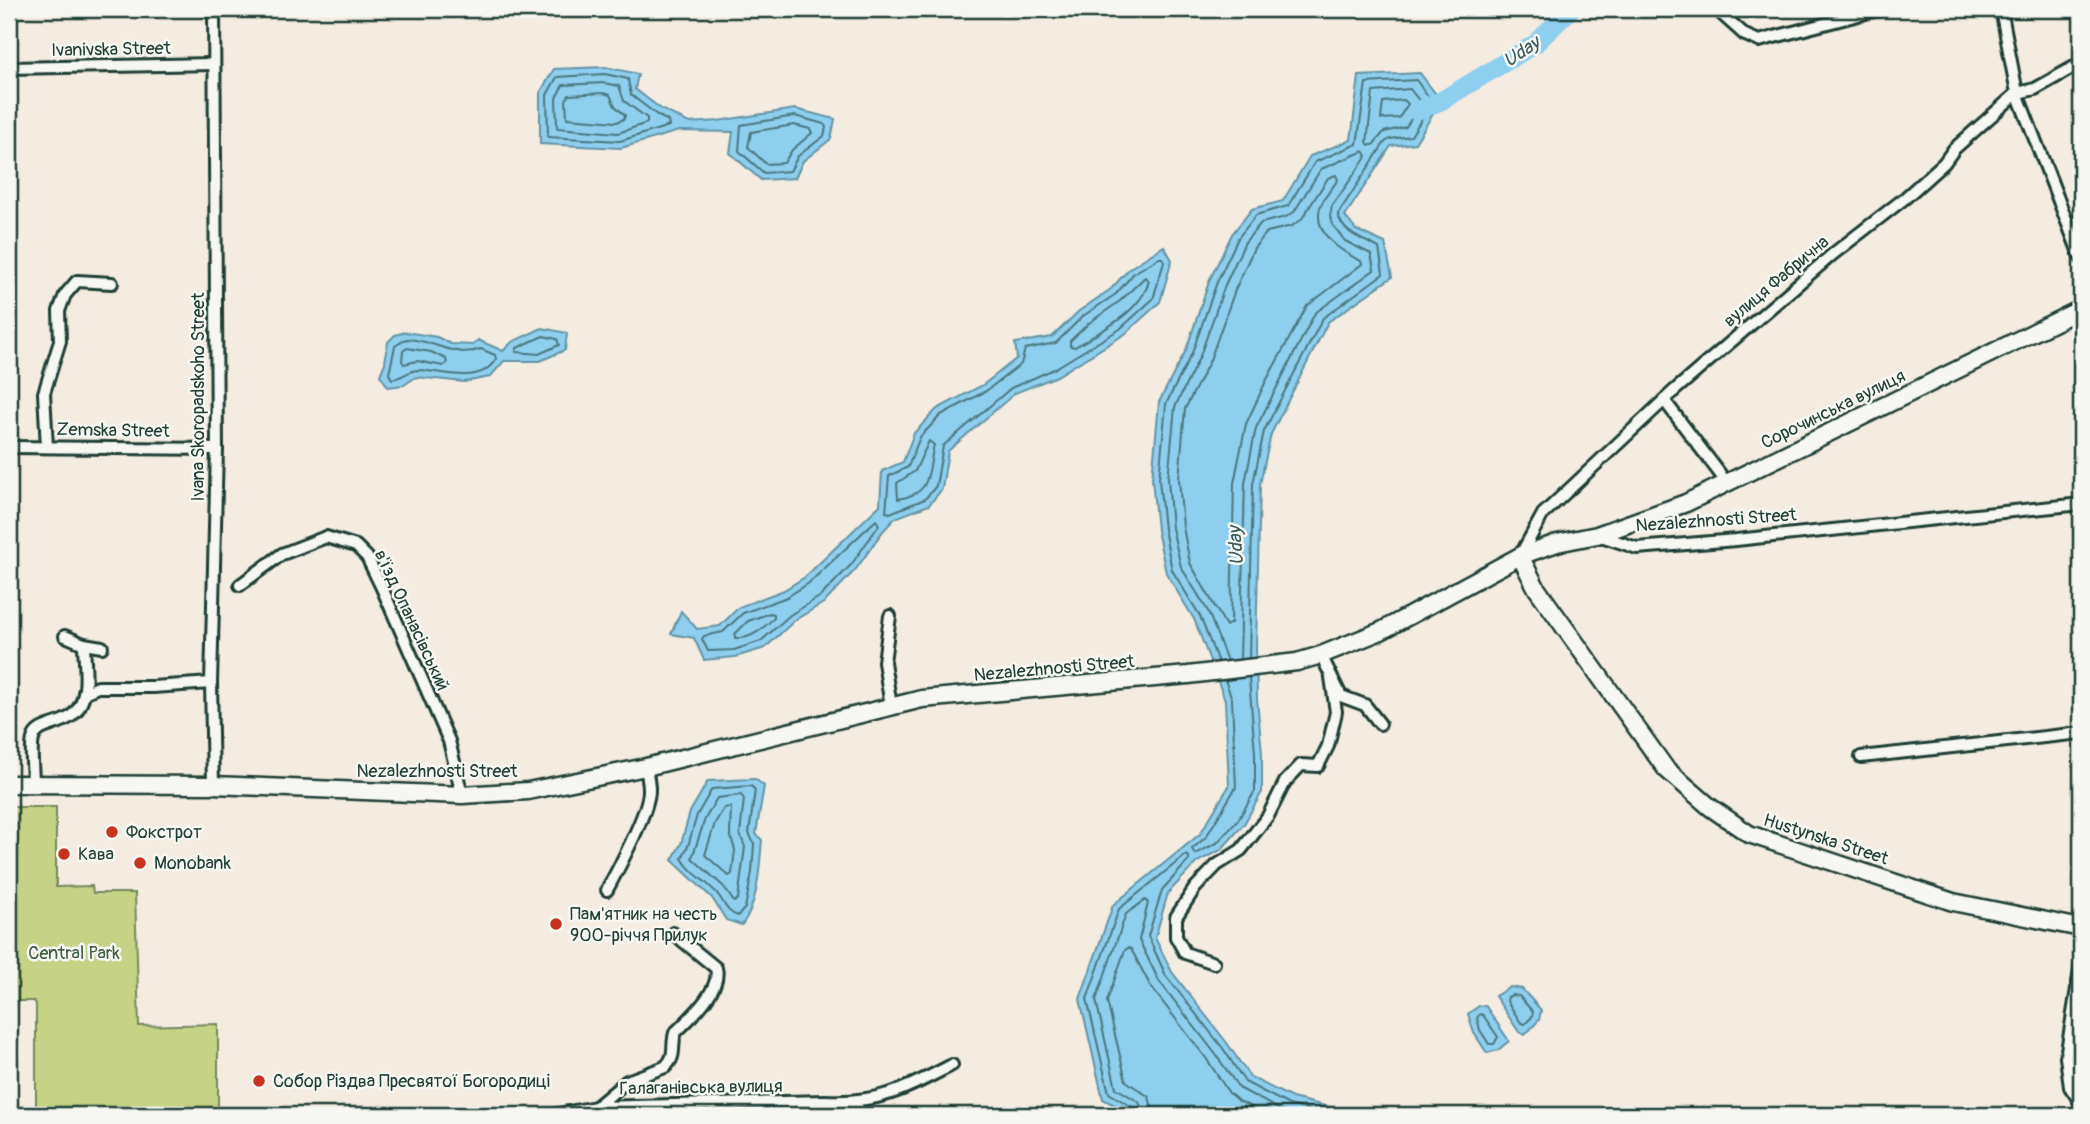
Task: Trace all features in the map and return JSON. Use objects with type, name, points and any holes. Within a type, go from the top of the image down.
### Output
[{"type":"main road","name":"Сорочинська вулиця","points":[[1597,534],[1686,503],[2081,309]]},
{"type":"main road","name":"Nezalezhnosti Street","points":[[9,783],[213,785],[462,794],[528,791],[646,767],[922,699],[1188,675],[1297,662],[1381,631],[1520,556],[1557,543],[1597,534]]},
{"type":"main road","name":"Hustynska Street","points":[[1520,556],[1537,589],[1666,769],[1710,807],[1749,834],[1953,902],[2081,928]]},
{"type":"street","name":"Ivana Skoropadskoho Street","points":[[213,785],[211,683],[217,449],[214,9]]},
{"type":"street","points":[[1716,9],[1745,35],[1759,41],[1881,9]]},
{"type":"street","points":[[2001,9],[2018,93],[2081,258]]},
{"type":"street","name":"вулиця Фабрична","points":[[1520,556],[1544,514],[1664,400],[1833,254],[1905,198],[1944,163],[1954,149],[2018,93],[2035,89],[2081,62]]},
{"type":"street","name":"Ivanivska Street","points":[[9,68],[214,64]]},
{"type":"street","points":[[47,447],[44,393],[60,341],[59,311],[65,295],[77,281],[112,283]]},
{"type":"street","points":[[1664,400],[1727,483]]},
{"type":"street","name":"Zemska Street","points":[[9,447],[217,449]]},
{"type":"street","name":"Nezalezhnosti Street","points":[[1597,534],[1637,548],[2081,504]]},
{"type":"street","name":"в'їзд Опанасівський","points":[[240,585],[282,554],[326,537],[356,546],[372,568],[449,741],[462,794]]},
{"type":"street","points":[[890,616],[884,662],[891,706]]},
{"type":"street","points":[[65,636],[84,644],[102,647]]},
{"type":"street","points":[[33,783],[33,738],[40,729],[64,723],[76,714],[85,693],[84,644]]},
{"type":"street","points":[[1321,655],[1341,696],[1365,705],[1380,724]]},
{"type":"street","points":[[1214,963],[1185,953],[1176,937],[1176,917],[1195,888],[1217,865],[1241,850],[1268,816],[1285,782],[1301,765],[1318,766],[1328,746],[1336,712],[1331,677]]},
{"type":"street","points":[[85,693],[97,687],[211,683]]},
{"type":"street","points":[[1861,757],[2081,733]]},
{"type":"street","points":[[607,890],[626,854],[648,800],[646,767]]},
{"type":"street","points":[[596,1107],[627,1082],[665,1067],[670,1062],[674,1055],[675,1033],[701,1007],[717,979],[716,968],[673,933]]},
{"type":"street","points":[[2081,964],[2066,1057],[2070,1087],[2081,1104]]},
{"type":"street","name":"Галаганівська вулиця","points":[[552,1115],[596,1107],[852,1102],[900,1092],[952,1065]]},
{"type":"street","points":[[852,1102],[864,1115]]},
{"type":"green space","name":"Central Park","points":[[9,807],[56,807],[56,887],[92,886],[93,893],[135,893],[139,1026],[218,1024],[218,1115],[36,1115],[36,1004],[34,1001],[9,1001]]},
{"type":"water","points":[[605,67],[638,74],[635,89],[661,109],[689,123],[795,109],[835,119],[831,139],[803,161],[795,178],[761,180],[730,153],[733,132],[679,131],[621,148],[540,144],[540,93],[554,69]]},
{"type":"water","points":[[1420,73],[1441,101],[1415,143],[1391,146],[1345,216],[1356,230],[1385,243],[1392,277],[1328,322],[1271,434],[1260,484],[1256,648],[1262,792],[1244,824],[1221,850],[1197,862],[1168,893],[1155,938],[1172,972],[1250,1077],[1292,1098],[1363,1115],[1133,1115],[1103,1099],[1080,999],[1113,905],[1200,834],[1229,786],[1225,700],[1194,619],[1166,573],[1157,530],[1152,479],[1159,402],[1186,350],[1210,279],[1232,234],[1252,209],[1283,201],[1310,156],[1351,140],[1359,76]]},
{"type":"water","points":[[1164,246],[1172,260],[1160,302],[1125,334],[1057,376],[1015,393],[948,451],[942,489],[929,505],[895,518],[856,569],[825,602],[795,620],[765,648],[735,657],[704,660],[694,638],[671,634],[681,611],[697,629],[720,626],[739,607],[784,590],[805,577],[880,505],[882,471],[903,462],[914,433],[937,409],[983,385],[1017,358],[1015,343],[1052,337],[1079,311],[1111,289],[1130,268]]},
{"type":"water","points":[[542,328],[567,333],[565,350],[540,361],[504,361],[490,377],[464,382],[416,377],[404,385],[388,387],[380,375],[388,342],[395,335],[405,332],[437,337],[451,344],[473,345],[478,340],[503,351],[512,342]]},
{"type":"water","points":[[755,779],[764,786],[756,834],[762,840],[755,895],[742,925],[726,920],[712,898],[672,860],[681,844],[690,812],[708,781]]},
{"type":"water","points":[[1510,987],[1522,989],[1541,1010],[1539,1020],[1525,1035],[1519,1032],[1495,996]]},
{"type":"water","points":[[1485,1005],[1509,1041],[1498,1050],[1487,1053],[1474,1033],[1468,1014]]},
{"type":"waterway","name":"Uday","points":[[1416,111],[1441,101],[1535,44],[1571,9]]},
{"type":"place","name":"Фокстрот","points":[[112,832]]},
{"type":"place","name":"Кава","points":[[64,854]]},
{"type":"place","name":"Monobank","points":[[140,863]]},
{"type":"place","name":"Пам'ятник на честь 900-річчя Прилук","points":[[556,924]]},
{"type":"place","name":"Собор Різдва Пресвятої Богородиці","points":[[259,1081]]}]
